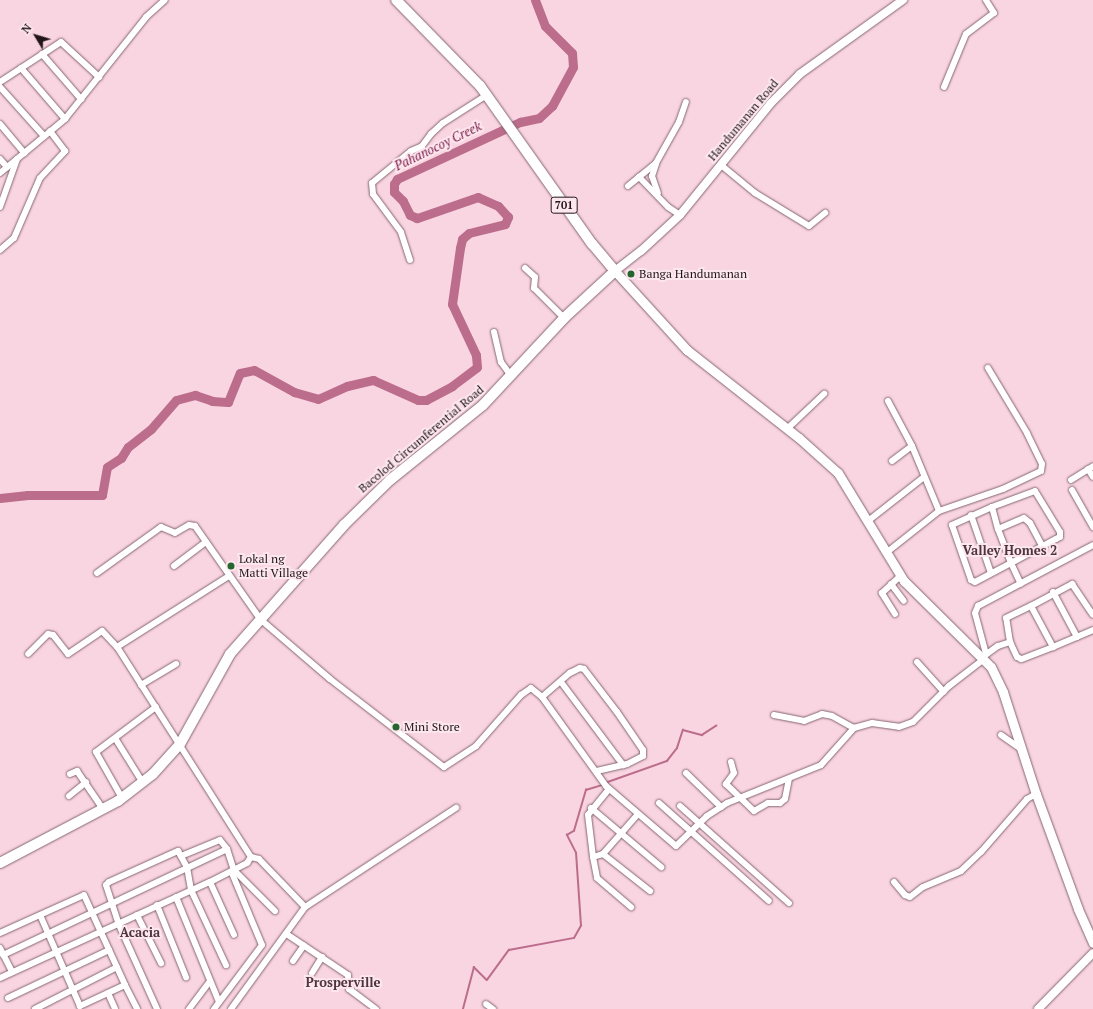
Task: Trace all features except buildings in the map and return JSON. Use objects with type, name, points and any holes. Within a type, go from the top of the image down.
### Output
[{"type":"main road","name":"701","points":[[396,0],[486,95],[592,244],[615,271]]},
{"type":"main road","name":"Bacolod Circumferential Road","points":[[0,863],[122,798],[143,783],[166,762],[180,744],[230,654],[360,508],[390,480],[483,405],[564,318],[615,271]]},
{"type":"main road","points":[[615,271],[687,350],[788,428],[835,471],[868,521],[900,576],[913,592],[984,657],[1000,683],[1036,794],[1080,916],[1093,943]]},
{"type":"street","points":[[0,173],[65,119],[146,17],[165,0]]},
{"type":"street","name":"Handumanan Road","points":[[615,271],[641,252],[680,214],[771,103],[800,74],[903,0]]},
{"type":"street","points":[[944,86],[966,34],[994,13],[986,0]]},
{"type":"street","points":[[0,82],[61,42],[99,77]]},
{"type":"street","points":[[42,54],[81,99]]},
{"type":"street","points":[[21,68],[65,119]]},
{"type":"street","points":[[0,87],[44,136]]},
{"type":"street","points":[[410,260],[401,232],[373,194],[372,183],[407,154],[422,146],[431,134],[443,123],[486,95]]},
{"type":"street","points":[[660,197],[653,184],[656,163],[679,122],[686,102]]},
{"type":"street","points":[[0,124],[24,153]]},
{"type":"street","points":[[0,250],[14,238],[40,178],[65,151],[50,131]]},
{"type":"street","points":[[0,159],[7,167]]},
{"type":"street","points":[[0,207],[17,159]]},
{"type":"street","points":[[628,186],[656,163]]},
{"type":"street","points":[[721,165],[755,193],[809,226],[825,213]]},
{"type":"street","points":[[639,177],[668,207],[680,214]]},
{"type":"street","points":[[525,268],[535,276],[534,288],[564,318]]},
{"type":"street","points":[[494,332],[501,362],[511,376]]},
{"type":"street","points":[[886,553],[939,511],[1035,476],[1042,468],[1027,433],[988,368]]},
{"type":"street","points":[[788,428],[824,394]]},
{"type":"street","points":[[888,401],[912,446],[939,511]]},
{"type":"street","points":[[892,461],[912,446]]},
{"type":"street","points":[[1071,480],[1091,468],[1093,477]]},
{"type":"street","points":[[868,521],[924,477]]},
{"type":"street","points":[[1072,490],[1093,527]]},
{"type":"street","points":[[1035,491],[1060,532],[1060,536],[975,582],[971,580],[952,525],[971,515],[1035,491]]},
{"type":"street","points":[[992,507],[998,530],[1021,584]]},
{"type":"street","points":[[971,515],[991,573]]},
{"type":"street","points":[[998,530],[1024,518],[1030,523],[1042,546]]},
{"type":"street","points":[[96,573],[161,527],[175,533],[192,525],[206,542],[260,619],[330,678],[444,767],[476,746],[527,689],[534,689],[542,697],[597,772],[601,780],[674,846],[678,846],[700,823],[720,807],[738,797],[789,779],[821,764],[854,728],[872,722],[899,727],[906,725],[919,717],[944,692],[984,657],[1010,642]]},
{"type":"street","points":[[174,566],[206,542]]},
{"type":"street","points":[[984,657],[976,608],[1093,545]]},
{"type":"street","points":[[117,647],[229,576]]},
{"type":"street","points":[[894,614],[882,594],[900,576]]},
{"type":"street","points":[[891,584],[904,601]]},
{"type":"street","points":[[1093,615],[1072,584],[1053,592],[1031,606],[1006,618],[1010,642],[1017,657],[1021,660],[1093,630]]},
{"type":"street","points":[[1053,592],[1077,637]]},
{"type":"street","points":[[1031,606],[1053,647]]},
{"type":"street","points":[[28,654],[48,634],[53,635],[68,654],[102,631],[117,647],[251,857],[259,859],[305,907]]},
{"type":"street","points":[[917,662],[944,692]]},
{"type":"street","points":[[141,685],[176,664]]},
{"type":"street","points":[[542,697],[561,682],[575,668],[584,669],[617,712],[643,750],[640,758],[623,766],[597,772]]},
{"type":"street","points":[[561,682],[623,766]]},
{"type":"street","points":[[122,798],[96,752],[156,707]]},
{"type":"street","points":[[774,715],[800,721],[822,714],[832,716],[854,728]]},
{"type":"street","points":[[1001,735],[1022,750]]},
{"type":"street","points":[[115,738],[143,783]]},
{"type":"street","points":[[731,762],[734,773],[725,783],[754,811],[768,803],[780,803],[788,794],[789,779]]},
{"type":"street","points":[[70,774],[77,771],[86,782],[103,809]]},
{"type":"street","points":[[686,773],[720,807]]},
{"type":"street","points":[[69,796],[86,782]]},
{"type":"street","points":[[608,787],[591,808],[588,824],[597,878],[631,907]]},
{"type":"street","points":[[894,882],[904,895],[910,897],[923,887],[961,871],[981,852],[1027,799],[1036,794]]},
{"type":"street","points":[[659,803],[769,901]]},
{"type":"street","points":[[680,806],[789,903]]},
{"type":"street","points":[[231,1009],[288,935],[305,907],[456,808]]},
{"type":"street","points":[[591,808],[622,832],[661,867]]},
{"type":"street","points":[[593,857],[603,854],[638,814]]},
{"type":"street","points":[[182,856],[218,840],[227,849],[239,890],[261,949],[214,1009]]},
{"type":"street","points":[[3,955],[46,933],[114,903],[227,849]]},
{"type":"street","points":[[157,1009],[119,925],[114,903],[107,884],[177,851],[182,856],[187,867],[191,890],[226,965]]},
{"type":"street","points":[[603,854],[650,891]]},
{"type":"street","points":[[0,978],[101,931],[119,925],[176,896],[210,882],[247,864],[251,857]]},
{"type":"street","points":[[233,870],[275,910]]},
{"type":"street","points":[[210,882],[234,935]]},
{"type":"street","points":[[239,890],[248,885]]},
{"type":"street","points":[[0,933],[84,895],[137,1009]]},
{"type":"street","points":[[176,896],[219,1002]]},
{"type":"street","points":[[157,905],[186,977]]},
{"type":"street","points":[[40,915],[46,933],[73,990],[77,1008],[92,1006],[108,994],[125,985]]},
{"type":"street","points":[[137,915],[161,962]]},
{"type":"street","points":[[288,935],[348,975],[350,989],[376,1009]]},
{"type":"street","points":[[293,961],[304,945]]},
{"type":"street","points":[[0,948],[12,972]]},
{"type":"street","points":[[8,998],[109,950]]},
{"type":"street","points":[[1038,1009],[1093,953]]},
{"type":"street","points":[[312,973],[322,957]]},
{"type":"street","points":[[35,1008],[117,967]]},
{"type":"street","points":[[189,1009],[210,982]]},
{"type":"street","points":[[108,994],[115,1009]]},
{"type":"street","points":[[486,1004],[492,1009]]},
{"type":"waterway","name":"Pahanocoy Creek","points":[[0,498],[28,495],[102,495],[107,467],[121,458],[128,447],[151,429],[176,400],[195,395],[212,401],[228,402],[240,373],[254,370],[294,392],[318,399],[347,386],[373,380],[418,400],[426,400],[452,386],[477,367],[476,355],[452,304],[460,248],[462,239],[469,233],[505,224],[508,217],[498,206],[478,197],[417,218],[410,215],[403,201],[394,192],[394,184],[397,179],[520,122],[539,118],[552,106],[573,67],[572,53],[545,26],[535,0]]},
{"type":"waterway","points":[[605,783],[667,761],[677,748],[683,730],[702,735],[716,726]]},
{"type":"waterway","points":[[463,1009],[474,967],[487,980],[509,950],[574,938],[581,926],[576,853],[567,835],[574,831],[586,790],[602,785]]},
{"type":"place","name":"Banga Handumanan","points":[[631,274]]},
{"type":"place","name":"Lokal ng Matti Village","points":[[231,566]]},
{"type":"place","name":"Mini Store","points":[[396,727]]},
{"type":"district","name":"Valley Homes 2","points":[[1010,550]]},
{"type":"district","name":"Acacia","points":[[140,932]]},
{"type":"district","name":"Prosperville","points":[[343,982]]}]
